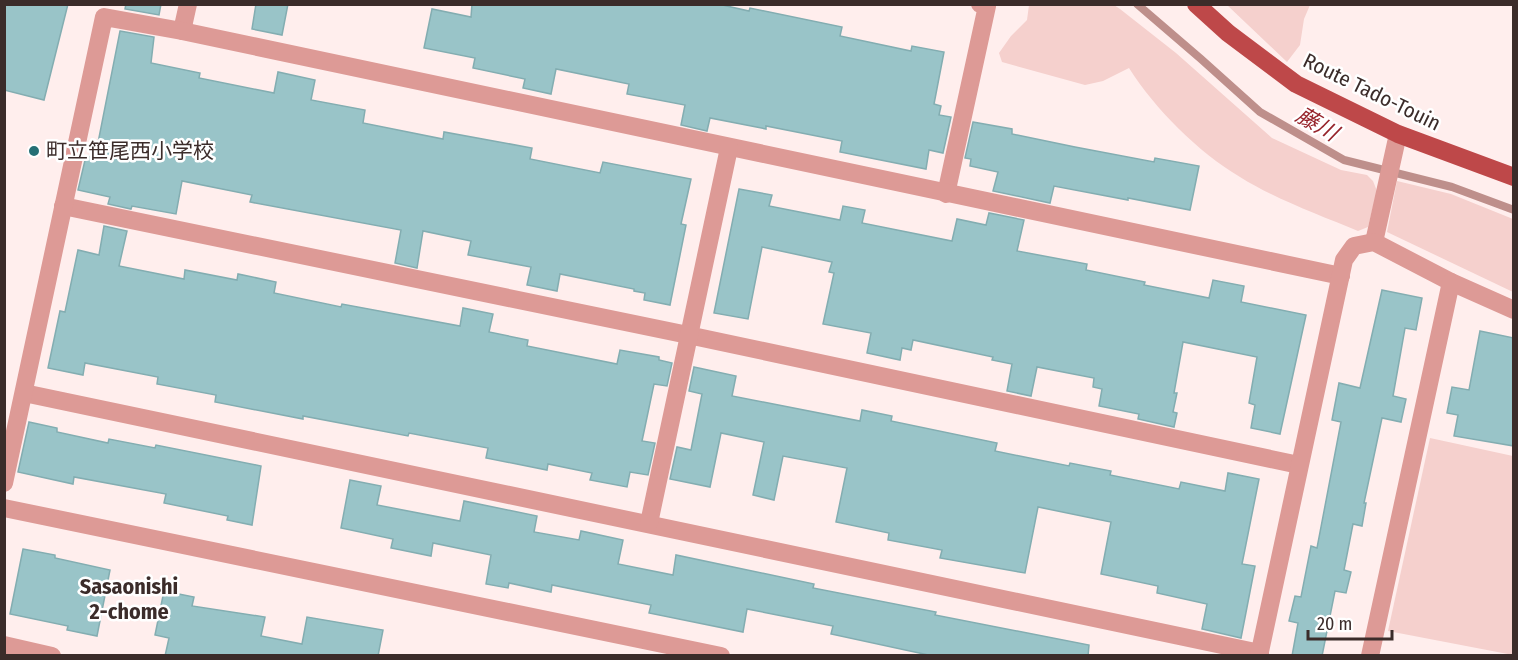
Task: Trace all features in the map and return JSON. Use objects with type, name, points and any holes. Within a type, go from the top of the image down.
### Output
[{"type":"main road","name":"Route Tado-Touin","points":[[1196,4],[1228,33],[1296,84],[1397,143],[1514,177]]},
{"type":"street","points":[[182,31],[188,4]]},
{"type":"street","points":[[946,194],[987,6],[980,4]]},
{"type":"street","points":[[4,483],[104,17],[182,31],[1341,276]]},
{"type":"street","points":[[1374,242],[1397,143]]},
{"type":"street","points":[[649,523],[729,148]]},
{"type":"street","points":[[63,206],[688,335],[1299,465]]},
{"type":"street","points":[[24,393],[649,523],[1260,654],[1344,260],[1354,246],[1374,242],[1451,282],[1514,310]]},
{"type":"street","points":[[1370,656],[1451,282]]},
{"type":"street","points":[[4,508],[721,656]]},
{"type":"street","points":[[4,645],[52,656]]},
{"type":"shaded area","points":[[1029,5],[1114,5],[1176,53],[1272,138],[1341,170],[1367,175],[1373,181],[1377,191],[1368,227],[1358,231],[1313,213],[1254,185],[1224,167],[1164,114],[1129,68],[1103,81],[1085,85],[1002,62],[999,53],[1011,36],[1027,20]]},
{"type":"shaded area","points":[[1227,5],[1310,5],[1304,19],[1300,45],[1287,62]]},
{"type":"shaded area","points":[[1397,181],[1451,194],[1513,219],[1513,292],[1387,232]]},
{"type":"shaded area","points":[[1430,438],[1513,456],[1513,655],[1388,631]]},
{"type":"building","points":[[4,4],[68,4],[44,100],[4,90]]},
{"type":"building","points":[[126,4],[161,4],[159,15],[125,9]]},
{"type":"building","points":[[256,4],[288,4],[282,35],[252,29]]},
{"type":"building","points":[[472,4],[718,4],[749,11],[750,8],[842,27],[840,36],[911,51],[912,46],[944,52],[934,104],[941,106],[939,115],[951,117],[943,153],[929,150],[926,169],[840,152],[842,141],[766,126],[766,129],[710,118],[707,131],[681,125],[685,105],[627,94],[629,84],[556,69],[551,94],[523,88],[525,79],[473,68],[475,58],[424,48],[432,9],[471,17]]},
{"type":"building","points":[[120,31],[154,37],[151,63],[200,73],[199,78],[274,93],[278,72],[315,80],[311,100],[365,110],[363,123],[443,139],[444,132],[532,148],[530,159],[600,173],[603,162],[691,179],[681,224],[686,225],[670,305],[644,300],[645,293],[634,291],[634,289],[560,274],[557,291],[527,285],[531,267],[468,255],[471,241],[423,231],[417,268],[395,263],[401,230],[250,202],[252,195],[182,181],[176,214],[108,204],[110,197],[78,190],[86,156],[95,158]]},
{"type":"building","points":[[973,122],[1012,129],[1012,134],[1075,147],[1154,162],[1155,158],[1199,166],[1190,210],[1054,186],[1050,203],[993,191],[998,172],[970,166],[971,159],[965,158]]},
{"type":"building","points":[[739,189],[772,195],[769,206],[840,220],[843,206],[865,210],[862,223],[952,241],[957,219],[986,225],[989,213],[1024,220],[1017,251],[1087,264],[1086,270],[1209,298],[1213,280],[1244,286],[1241,302],[1306,315],[1280,434],[1251,428],[1255,405],[1249,403],[1257,357],[1183,342],[1174,393],[1177,393],[1173,412],[1177,413],[1174,427],[1138,419],[1139,414],[1099,406],[1102,389],[1093,387],[1094,378],[1037,367],[1031,396],[1007,391],[1012,364],[992,360],[993,357],[913,340],[911,350],[902,348],[900,360],[867,353],[871,333],[823,324],[834,273],[829,272],[832,262],[762,247],[748,319],[714,313]]},
{"type":"building","points":[[104,226],[127,231],[119,266],[184,279],[185,270],[237,280],[238,274],[276,282],[274,293],[341,307],[342,304],[460,326],[463,308],[493,314],[489,332],[528,340],[527,346],[617,364],[620,350],[659,357],[659,360],[672,363],[667,386],[654,384],[642,441],[655,443],[648,475],[630,472],[627,487],[590,480],[592,473],[548,464],[547,470],[486,458],[488,448],[409,433],[408,436],[303,416],[303,419],[215,402],[216,395],[157,384],[158,377],[85,363],[83,375],[48,368],[60,311],[65,312],[78,250],[99,255]]},
{"type":"building","points":[[1382,290],[1422,298],[1416,330],[1405,328],[1393,396],[1406,399],[1401,422],[1382,418],[1364,503],[1366,503],[1362,526],[1353,524],[1344,570],[1351,572],[1346,593],[1335,591],[1322,656],[1292,656],[1298,623],[1289,621],[1295,596],[1301,597],[1311,546],[1317,548],[1341,422],[1332,420],[1339,383],[1360,388]]},
{"type":"building","points":[[1480,331],[1514,338],[1514,446],[1454,436],[1458,415],[1447,413],[1452,387],[1469,390]]},
{"type":"building","points":[[694,367],[736,376],[732,396],[860,421],[862,410],[892,416],[891,421],[997,443],[995,451],[1069,466],[1070,463],[1111,471],[1110,475],[1179,489],[1181,482],[1225,491],[1228,473],[1259,479],[1242,564],[1255,566],[1241,638],[1202,629],[1207,604],[1157,593],[1158,586],[1101,574],[1111,522],[1038,507],[1025,573],[940,558],[942,550],[888,540],[889,533],[836,522],[847,468],[783,456],[774,500],[753,495],[764,442],[721,433],[710,487],[670,479],[677,447],[691,450],[702,394],[689,391]]},
{"type":"building","points":[[29,422],[57,428],[57,432],[108,443],[109,439],[155,448],[156,445],[261,466],[252,525],[227,520],[228,516],[164,503],[166,494],[74,477],[73,484],[18,472]]},
{"type":"building","points":[[350,480],[381,486],[377,505],[460,521],[464,501],[537,516],[534,532],[579,540],[581,531],[623,540],[618,564],[673,575],[676,555],[814,584],[813,588],[936,612],[935,615],[1089,645],[1088,656],[933,656],[831,634],[833,626],[747,609],[743,632],[649,613],[651,605],[552,585],[551,592],[509,583],[508,588],[486,584],[491,555],[433,543],[431,556],[391,548],[393,539],[341,528]]},
{"type":"building","points":[[23,549],[110,570],[97,636],[67,630],[68,626],[10,614]]},
{"type":"building","points":[[164,591],[194,597],[192,606],[265,617],[261,636],[302,644],[307,617],[383,630],[378,656],[165,656],[169,638],[155,635]]},
{"type":"waterway","name":"藤川","points":[[1137,4],[1260,112],[1344,160],[1452,187],[1514,210]]},
{"type":"place","name":"町立笹尾西小学校","points":[[34,151]]},
{"type":"district","name":"Sasaonishi 2-chome","points":[[129,598]]}]
